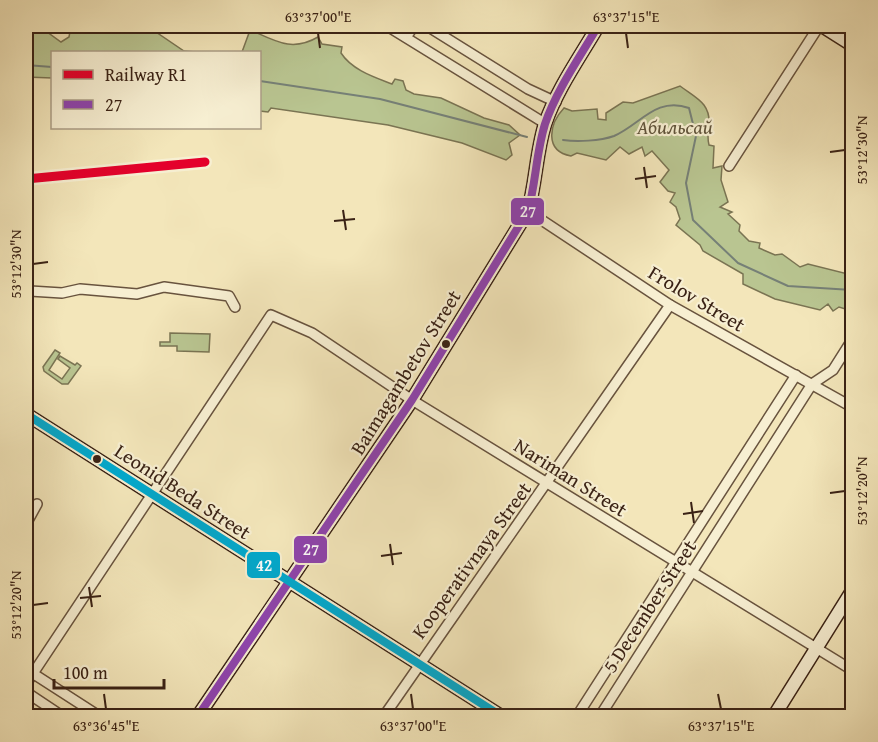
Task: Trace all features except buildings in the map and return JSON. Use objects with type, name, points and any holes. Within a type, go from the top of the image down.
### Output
[{"type":"main road","name":"Baimagambetov Street","points":[[198,717],[290,584],[412,400],[528,211],[546,124],[598,26]]},
{"type":"main road","points":[[821,26],[852,45]]},
{"type":"main road","name":"Leonid Beda Street","points":[[26,414],[501,717]]},
{"type":"main road","points":[[774,717],[852,591]]},
{"type":"street","points":[[387,26],[546,124]]},
{"type":"street","points":[[406,38],[414,26]]},
{"type":"street","points":[[427,26],[528,89],[556,102]]},
{"type":"street","points":[[729,166],[821,26]]},
{"type":"street","name":"Frolov Street","points":[[528,211],[670,305],[852,407]]},
{"type":"street","points":[[30,291],[62,293],[80,289],[137,294],[164,287],[229,296],[235,307]]},
{"type":"street","name":"Kooperativnaya Street","points":[[384,717],[670,305]]},
{"type":"street","name":"Nariman Street","points":[[153,495],[271,315],[312,333],[412,400],[852,670]]},
{"type":"street","name":"5 December Street","points":[[600,717],[812,384],[833,370],[852,340]]},
{"type":"street","name":"5 December Street","points":[[577,717],[796,375]]},
{"type":"street","points":[[26,684],[29,671],[153,495]]},
{"type":"street","points":[[26,524],[38,504]]},
{"type":"street","points":[[29,671],[99,717]]},
{"type":"street","points":[[26,692],[62,717]]},
{"type":"green space","points":[[29,26],[47,32],[61,42],[69,37],[71,26],[147,26],[184,51],[51,51],[51,78],[26,77],[26,53],[31,46],[27,28]]},
{"type":"green space","points":[[255,32],[286,44],[301,44],[318,37],[322,44],[342,47],[341,53],[351,64],[371,76],[392,84],[395,79],[403,81],[406,90],[414,94],[441,98],[484,118],[509,125],[520,135],[509,143],[512,155],[506,160],[462,143],[388,125],[271,108],[268,112],[261,111],[261,51],[242,51],[249,33]]},
{"type":"green space","name":"Абильсай","points":[[680,86],[697,98],[708,112],[708,142],[709,145],[714,146],[713,168],[722,166],[721,180],[728,202],[720,207],[732,212],[728,214],[740,225],[739,231],[749,241],[760,243],[759,248],[775,255],[782,254],[800,267],[808,264],[852,275],[852,311],[839,307],[833,311],[828,304],[820,310],[775,299],[743,284],[743,274],[703,251],[700,245],[676,225],[680,219],[676,207],[670,202],[675,193],[668,191],[660,182],[669,170],[652,151],[645,156],[642,147],[629,154],[620,147],[606,160],[577,153],[571,156],[556,149],[553,143],[555,122],[564,108],[572,111],[597,109],[598,119],[606,120],[606,113],[623,102],[633,103]]},
{"type":"green space","points":[[170,333],[210,334],[209,352],[177,351],[177,346],[160,346],[160,342],[170,342]]},
{"type":"green space","points":[[55,350],[60,353],[49,370],[62,379],[70,368],[58,359],[60,356],[81,366],[68,384],[62,384],[44,371],[43,367]]},
{"type":"waterway","name":"Абильсай","points":[[26,65],[51,67]]},
{"type":"waterway","name":"Абильсай","points":[[261,81],[380,99],[527,137]]},
{"type":"waterway","name":"Абильсай","points":[[563,140],[588,141],[608,138],[658,109],[677,105],[689,108],[696,136],[686,183],[693,220],[738,263],[788,286],[852,290]]},
{"type":"rail line","name":"R1","points":[[26,179],[205,162]]},
{"type":"transit line","name":"27","points":[[198,716],[412,400],[528,211],[545,124],[562,86],[598,26]]},
{"type":"transit line","name":"42","points":[[26,414],[501,716]]}]
